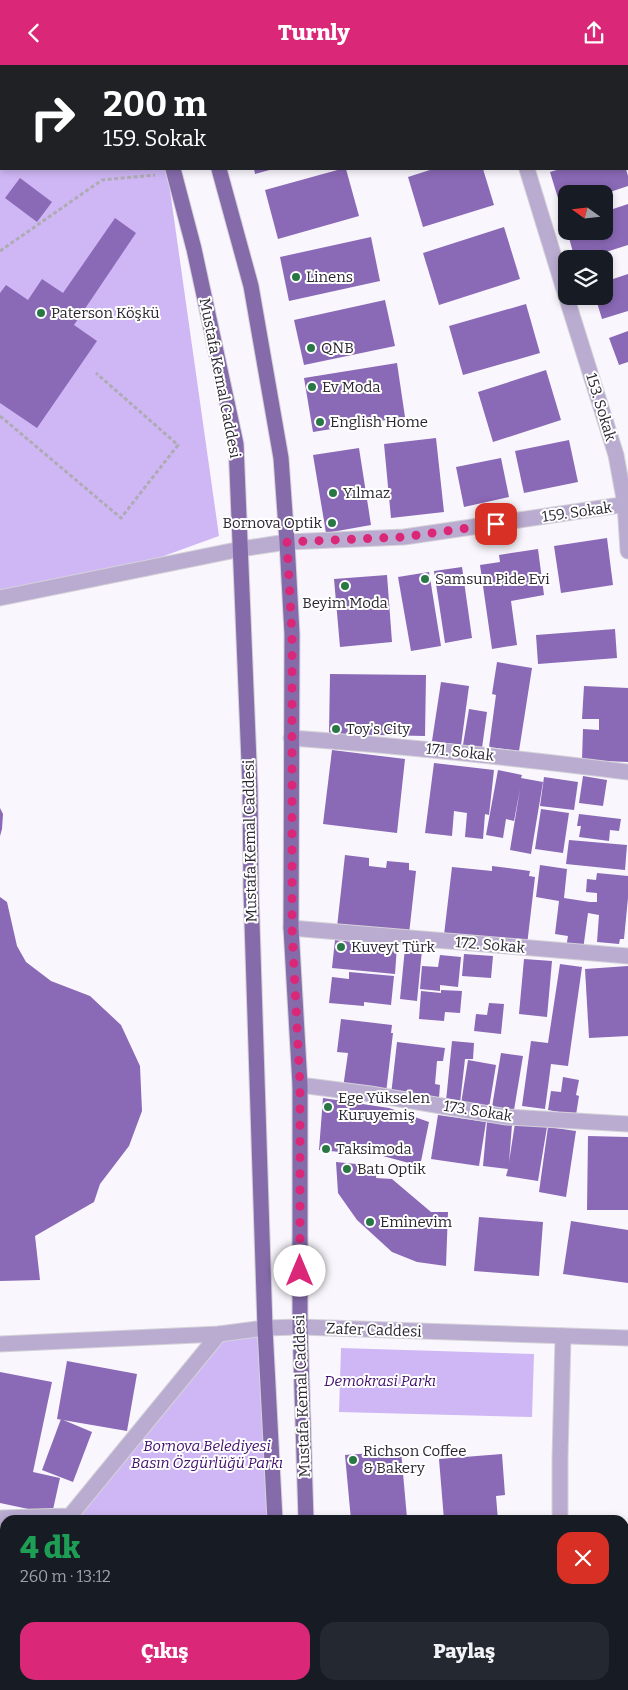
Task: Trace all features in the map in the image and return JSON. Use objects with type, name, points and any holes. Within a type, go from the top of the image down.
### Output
[{"type":"main road","name":"Mustafa Kemal Caddesi","points":[[173,170],[194,249],[236,445],[250,787],[251,901],[265,1327],[275,1515]]},
{"type":"main road","name":"Mustafa Kemal Caddesi","points":[[219,170],[251,286],[281,458],[287,542],[292,634],[292,928],[300,1085],[300,1327],[306,1515]]},
{"type":"street","name":"153. Sokak","points":[[527,170],[558,270]]},
{"type":"street","name":"153. Sokak","points":[[569,305],[616,455],[627,504],[628,551]]},
{"type":"street","name":"159. Sokak","points":[[0,598],[241,549],[287,542],[404,537],[627,504]]},
{"type":"street","name":"171. Sokak","points":[[291,737],[509,757],[628,772]]},
{"type":"street","name":"172. Sokak","points":[[292,928],[628,956]]},
{"type":"street","name":"173. Sokak","points":[[300,1085],[370,1094],[507,1117],[628,1125]]},
{"type":"street","name":"Zafer Caddesi","points":[[0,1344],[220,1334],[265,1327],[628,1338]]},
{"type":"street","points":[[74,1515],[220,1334]]},
{"type":"street","points":[[560,1515],[563,1336]]},
{"type":"path","points":[[0,251],[102,180],[168,174],[173,170]]},
{"type":"path","points":[[0,416],[121,517],[178,445],[96,373]]},
{"type":"green space","points":[[0,170],[167,170],[219,536],[95,581],[0,595]]},
{"type":"green space","name":"Bornova Belediyesi Basın Özgürlüğü Parkı","points":[[265,1328],[275,1515],[77,1515],[219,1334]]},
{"type":"green space","name":"Demokrasi Parkı","points":[[341,1348],[534,1354],[532,1417],[339,1412]]},
{"type":"building","points":[[254,170],[269,170],[255,174]]},
{"type":"building","points":[[337,170],[346,170],[359,216],[278,239],[265,190]]},
{"type":"building","points":[[430,170],[483,170],[494,205],[423,227],[408,177]]},
{"type":"building","points":[[557,170],[626,170],[628,186],[613,191],[613,185],[558,185],[558,198],[550,172]]},
{"type":"building","points":[[20,178],[52,202],[37,222],[5,198]]},
{"type":"building","points":[[628,204],[628,245],[612,250],[572,250],[570,240],[613,240],[613,209]]},
{"type":"building","name":"Paterson Köşkü","points":[[115,218],[136,233],[74,325],[97,341],[37,428],[0,403],[0,293],[6,285],[28,300],[42,279],[63,293]]},
{"type":"building","points":[[504,227],[520,279],[439,305],[423,253]]},
{"type":"building","points":[[371,237],[380,281],[289,301],[280,257]]},
{"type":"building","points":[[628,274],[628,311],[602,319],[598,305],[613,305],[613,279]]},
{"type":"building","points":[[385,300],[395,346],[304,365],[294,320]]},
{"type":"building","points":[[526,304],[540,353],[463,375],[449,326]]},
{"type":"building","points":[[628,331],[628,362],[619,365],[609,338]]},
{"type":"building","points":[[397,363],[405,417],[313,432],[304,378]]},
{"type":"building","points":[[546,370],[561,420],[493,442],[478,392]]},
{"type":"building","points":[[436,438],[444,512],[391,518],[384,444]]},
{"type":"building","points":[[569,440],[578,482],[524,493],[515,451]]},
{"type":"building","points":[[359,448],[371,525],[326,533],[313,455]]},
{"type":"building","points":[[501,458],[509,497],[464,507],[456,467]]},
{"type":"building","points":[[607,538],[613,585],[561,593],[554,546]]},
{"type":"building","points":[[538,549],[544,595],[511,601],[517,645],[492,649],[480,565],[500,562],[499,555]]},
{"type":"building","points":[[462,567],[472,638],[445,643],[434,571]]},
{"type":"building","points":[[429,572],[441,646],[411,651],[398,577]]},
{"type":"building","points":[[387,575],[392,642],[340,647],[334,579]]},
{"type":"building","points":[[615,629],[617,658],[538,664],[536,635]]},
{"type":"building","points":[[497,662],[532,668],[519,751],[489,747],[496,695],[492,694]]},
{"type":"building","points":[[330,674],[426,675],[425,736],[329,734]]},
{"type":"building","points":[[441,682],[469,686],[461,745],[432,741]]},
{"type":"building","points":[[584,686],[628,688],[628,762],[582,760],[583,729],[599,730],[599,719],[582,719]]},
{"type":"building","points":[[469,709],[487,712],[482,748],[463,745]]},
{"type":"building","points":[[332,750],[405,759],[397,833],[323,824]]},
{"type":"building","points":[[434,763],[494,770],[489,815],[485,814],[483,839],[465,837],[467,813],[454,811],[452,836],[425,833]]},
{"type":"building","points":[[498,770],[522,775],[521,778],[543,782],[531,854],[510,850],[520,789],[514,821],[506,819],[503,838],[486,835]]},
{"type":"building","points":[[583,776],[607,780],[603,806],[579,803]]},
{"type":"building","points":[[544,777],[578,782],[574,810],[540,806]]},
{"type":"building","points":[[0,808],[3,814],[0,836]]},
{"type":"building","points":[[541,809],[569,813],[563,853],[535,849]]},
{"type":"building","points":[[579,814],[621,819],[619,831],[610,830],[609,841],[579,837],[581,826],[577,826]]},
{"type":"building","points":[[569,840],[627,845],[625,870],[566,864]]},
{"type":"building","points":[[345,855],[369,858],[369,866],[386,868],[387,861],[409,863],[409,870],[416,871],[409,934],[337,927]]},
{"type":"building","points":[[540,865],[567,869],[564,898],[590,902],[597,902],[597,893],[586,892],[587,879],[596,880],[597,873],[628,876],[624,939],[620,939],[619,944],[597,942],[599,915],[588,913],[583,950],[566,948],[568,936],[555,934],[559,901],[536,897]]},
{"type":"building","points":[[492,866],[530,871],[529,876],[535,877],[527,945],[444,935],[452,867],[492,871]]},
{"type":"building","points":[[0,897],[7,902],[17,946],[26,962],[51,981],[90,996],[121,1025],[140,1066],[142,1111],[129,1146],[100,1184],[94,1202],[35,1236],[40,1280],[0,1281]]},
{"type":"building","points":[[335,940],[397,946],[395,974],[332,968]]},
{"type":"building","points":[[405,948],[422,950],[417,1001],[400,999]]},
{"type":"building","points":[[464,954],[493,956],[491,978],[462,976]]},
{"type":"building","points":[[440,955],[461,957],[458,987],[440,985],[440,991],[420,989],[422,966],[438,967]]},
{"type":"building","points":[[524,959],[552,961],[547,1017],[519,1014]]},
{"type":"building","points":[[560,964],[582,967],[568,1066],[551,1064],[545,1109],[522,1106],[531,1041],[548,1043]]},
{"type":"building","points":[[628,966],[628,1036],[589,1038],[585,969]]},
{"type":"building","points":[[349,972],[394,976],[391,1005],[364,1002],[364,1006],[329,1003],[332,977],[349,979]]},
{"type":"building","points":[[441,990],[462,991],[460,1013],[445,1012],[444,1021],[419,1019],[421,991],[441,993]]},
{"type":"building","points":[[489,1003],[504,1004],[501,1034],[474,1031],[476,1014],[487,1015]]},
{"type":"building","points":[[341,1019],[392,1025],[391,1033],[393,1033],[386,1093],[343,1088],[348,1053],[337,1052]]},
{"type":"building","points":[[452,1041],[474,1043],[473,1059],[465,1059],[460,1103],[446,1101]]},
{"type":"building","points":[[397,1042],[445,1048],[443,1061],[437,1061],[435,1084],[440,1085],[439,1098],[391,1095]]},
{"type":"building","points":[[501,1053],[523,1056],[514,1110],[492,1107]]},
{"type":"building","points":[[468,1060],[496,1065],[489,1108],[461,1104]]},
{"type":"building","points":[[563,1077],[579,1080],[576,1095],[579,1096],[576,1115],[548,1110],[551,1091],[561,1092]]},
{"type":"building","points":[[323,1098],[389,1108],[429,1122],[420,1166],[383,1156],[319,1150]]},
{"type":"building","points":[[438,1115],[486,1122],[479,1166],[431,1159]]},
{"type":"building","points":[[487,1122],[512,1125],[509,1162],[515,1123],[547,1127],[538,1181],[506,1176],[508,1169],[483,1166]]},
{"type":"building","points":[[548,1127],[576,1131],[566,1197],[539,1192]]},
{"type":"building","points":[[588,1136],[628,1137],[628,1210],[587,1210]]},
{"type":"building","points":[[336,1162],[377,1166],[376,1178],[392,1179],[431,1212],[448,1212],[446,1266],[417,1262],[392,1252],[357,1220],[338,1193]]},
{"type":"building","points":[[479,1217],[543,1222],[539,1276],[474,1271]]},
{"type":"building","points":[[571,1221],[628,1230],[628,1283],[563,1274]]},
{"type":"building","points":[[67,1361],[137,1374],[127,1431],[57,1419]]},
{"type":"building","points":[[0,1372],[52,1382],[33,1472],[60,1478],[52,1514],[0,1503]]},
{"type":"building","points":[[61,1419],[92,1432],[73,1482],[42,1470]]},
{"type":"building","points":[[401,1451],[407,1515],[351,1515],[345,1455]]},
{"type":"building","points":[[502,1454],[505,1495],[496,1496],[498,1515],[444,1515],[439,1459]]},
{"type":"place","name":"Linens","points":[[296,277]]},
{"type":"place","name":"Paterson Köşkü","points":[[41,313]]},
{"type":"place","name":"QNB","points":[[311,348]]},
{"type":"place","name":"Ev Moda","points":[[312,387]]},
{"type":"place","name":"English Home","points":[[320,422]]},
{"type":"place","name":"Yılmaz","points":[[333,493]]},
{"type":"place","name":"Bornova Optik","points":[[332,523]]},
{"type":"place","name":"Samsun Pide Evi","points":[[425,579]]},
{"type":"place","name":"Beyim Moda","points":[[345,586]]},
{"type":"place","name":"Toy's City","points":[[336,729]]},
{"type":"place","name":"Kuveyt Türk","points":[[341,947]]},
{"type":"place","name":"Ege Yükselen Kuruyemiş","points":[[328,1107]]},
{"type":"place","name":"Taksimoda","points":[[326,1149]]},
{"type":"place","name":"Batı Optik","points":[[347,1169]]},
{"type":"place","name":"Eminevim","points":[[370,1222]]},
{"type":"place","name":"Richson Coffee & Bakery","points":[[353,1460]]},
{"type":"route","points":[[300,1271],[300,1085],[292,928],[292,634],[287,542],[404,537],[496,524]]}]
